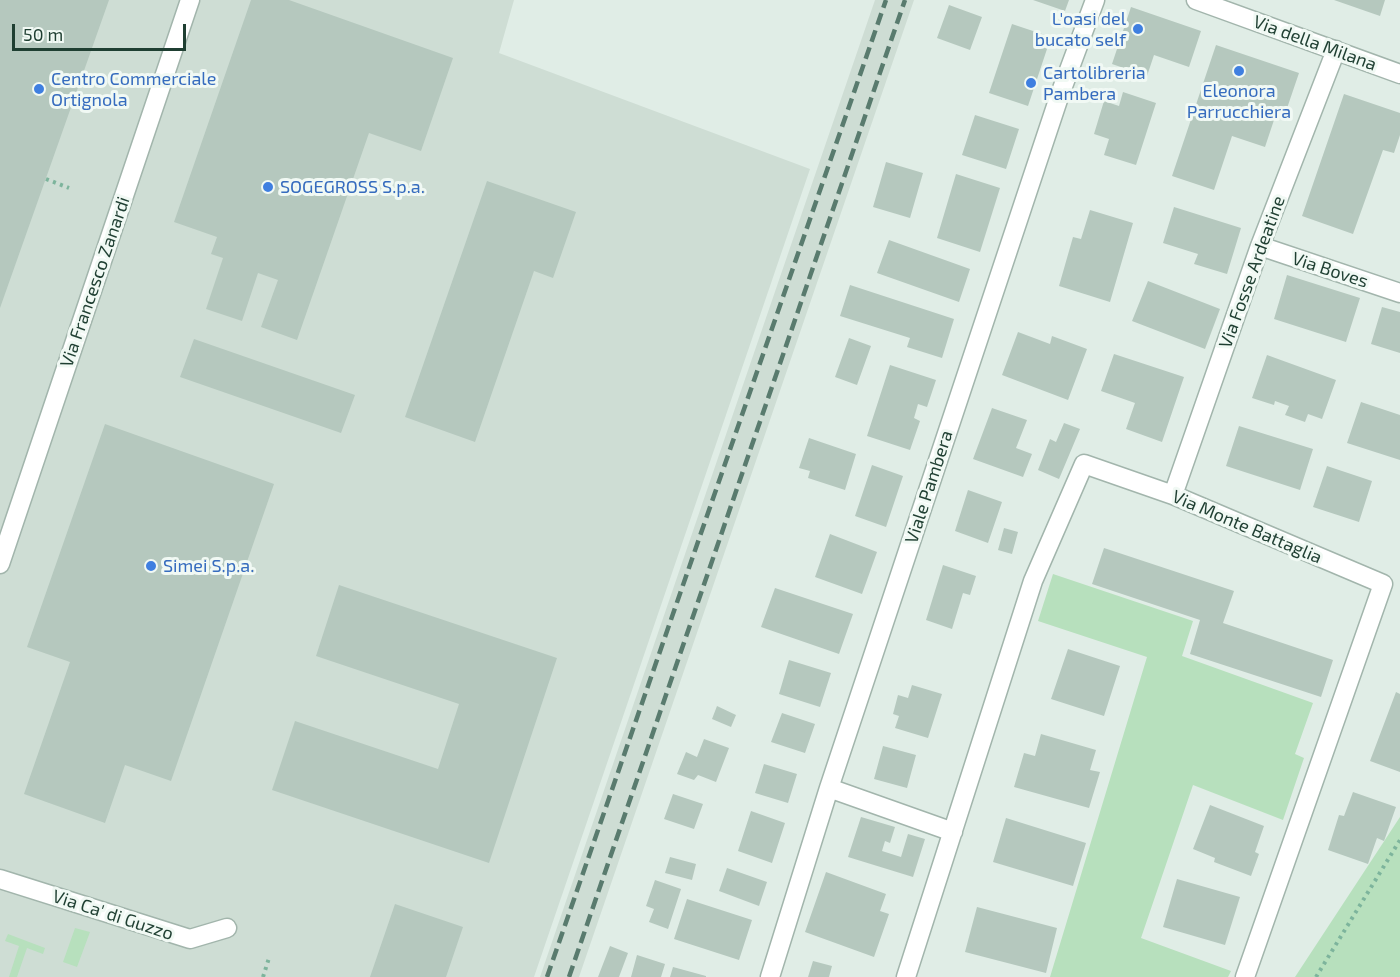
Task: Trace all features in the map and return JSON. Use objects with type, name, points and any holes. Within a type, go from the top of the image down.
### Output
[{"type":"street","name":"Via Francesco Zanardi","points":[[0,564],[190,0]]},
{"type":"street","name":"Viale Pambera","points":[[770,977],[829,788],[1059,98],[1095,0]]},
{"type":"street","name":"Via della Milana","points":[[1196,0],[1400,74]]},
{"type":"street","name":"Via Fosse Ardeatine","points":[[1173,495],[1260,246],[1336,51]]},
{"type":"street","name":"Via Boves","points":[[1260,246],[1400,293]]},
{"type":"street","name":"Via Monte Battaglia","points":[[906,977],[1033,581],[1084,464],[1173,495],[1383,585],[1245,977]]},
{"type":"street","points":[[829,788],[953,832]]},
{"type":"street","name":"Via Ca' di Guzzo","points":[[0,879],[190,939],[227,928]]},
{"type":"path","points":[[46,179],[69,188]]},
{"type":"path","points":[[1316,977],[1400,840]]},
{"type":"path","points":[[263,977],[269,958]]},
{"type":"shaded area","points":[[0,0],[514,0],[499,53],[810,169],[534,977],[0,977]]},
{"type":"shaded area","points":[[875,0],[914,0],[579,977],[540,977]]},
{"type":"green space","points":[[1053,574],[1193,621],[1182,656],[1313,703],[1295,754],[1304,758],[1283,820],[1193,785],[1141,938],[1231,971],[1228,977],[1050,977],[1147,657],[1038,621]]},
{"type":"green space","points":[[1400,817],[1400,977],[1295,977]]},
{"type":"green space","points":[[75,928],[90,932],[77,967],[63,962]]},
{"type":"green space","points":[[8,934],[45,948],[43,954],[27,948],[17,977],[9,977],[19,946],[5,941]]},
{"type":"building","name":"Centro Commerciale Ortignola","points":[[0,0],[109,0],[0,308]]},
{"type":"building","name":"SOGEGROSS S.p.a.","points":[[251,0],[289,0],[453,58],[421,151],[369,133],[297,340],[261,327],[278,280],[258,273],[242,321],[206,309],[223,258],[211,254],[217,237],[174,222]]},
{"type":"building","points":[[1033,0],[1069,0],[1065,11]]},
{"type":"building","points":[[1334,0],[1385,0],[1380,16]]},
{"type":"building","points":[[949,5],[982,17],[970,50],[937,38]]},
{"type":"building","points":[[1131,7],[1201,31],[1189,67],[1154,55],[1147,76],[1112,64]]},
{"type":"building","points":[[1012,24],[1051,37],[1028,106],[989,93]]},
{"type":"building","points":[[1216,45],[1299,73],[1283,120],[1275,117],[1265,147],[1232,136],[1214,190],[1172,176]]},
{"type":"building","points":[[1123,92],[1156,103],[1136,165],[1104,155],[1109,139],[1094,134],[1104,101],[1119,106]]},
{"type":"building","points":[[1344,94],[1400,113],[1400,135],[1394,153],[1383,150],[1353,234],[1302,216]]},
{"type":"building","points":[[975,115],[1019,129],[1006,169],[962,155]]},
{"type":"building","points":[[886,162],[923,173],[910,218],[873,207]]},
{"type":"building","points":[[956,174],[1000,188],[980,252],[937,238]]},
{"type":"building","points":[[487,181],[576,212],[553,278],[534,271],[475,442],[405,417]]},
{"type":"building","points":[[1174,207],[1241,228],[1227,274],[1194,264],[1198,254],[1163,243]]},
{"type":"building","points":[[1090,210],[1133,223],[1110,302],[1059,286],[1073,237],[1081,239]]},
{"type":"building","points":[[889,240],[970,269],[959,302],[877,273]]},
{"type":"building","points":[[1287,275],[1360,298],[1346,342],[1274,319]]},
{"type":"building","points":[[1148,281],[1220,309],[1205,349],[1132,321]]},
{"type":"building","points":[[850,285],[954,319],[942,358],[907,347],[910,338],[840,316]]},
{"type":"building","points":[[1382,307],[1400,312],[1400,353],[1371,344]]},
{"type":"building","points":[[1018,332],[1050,344],[1052,336],[1087,349],[1068,400],[1002,375]]},
{"type":"building","points":[[849,338],[871,346],[857,385],[835,377]]},
{"type":"building","points":[[194,339],[355,395],[341,433],[180,377]]},
{"type":"building","points":[[1114,354],[1184,377],[1162,442],[1126,429],[1135,403],[1101,391]]},
{"type":"building","points":[[1267,355],[1336,380],[1322,419],[1308,414],[1305,422],[1285,415],[1289,406],[1275,401],[1274,405],[1252,398]]},
{"type":"building","points":[[890,365],[936,380],[927,407],[918,404],[914,418],[920,421],[910,450],[867,436]]},
{"type":"building","points":[[1361,402],[1400,415],[1400,460],[1347,443]]},
{"type":"building","points":[[992,408],[1027,420],[1016,448],[1032,454],[1023,477],[973,459]]},
{"type":"building","points":[[1064,423],[1080,429],[1059,479],[1038,470],[1050,439],[1056,442]]},
{"type":"building","name":"Simei S.p.a.","points":[[105,424],[274,484],[171,781],[125,765],[105,823],[24,794],[70,662],[27,647]]},
{"type":"building","points":[[1239,426],[1313,449],[1300,490],[1226,466]]},
{"type":"building","points":[[809,438],[856,454],[845,490],[808,478],[810,471],[799,468]]},
{"type":"building","points":[[872,465],[903,476],[886,527],[855,516]]},
{"type":"building","points":[[1327,466],[1372,481],[1359,522],[1313,507]]},
{"type":"building","points":[[968,490],[1002,502],[988,543],[955,531]]},
{"type":"building","points":[[1004,528],[1018,532],[1012,554],[998,550]]},
{"type":"building","points":[[830,534],[877,552],[862,594],[815,577]]},
{"type":"building","points":[[1104,548],[1234,591],[1223,623],[1333,660],[1321,697],[1190,654],[1200,620],[1092,584]]},
{"type":"building","points":[[943,565],[976,576],[970,595],[963,593],[952,629],[926,620]]},
{"type":"building","points":[[339,585],[557,658],[489,863],[272,790],[295,721],[438,769],[459,704],[316,656]]},
{"type":"building","points":[[775,588],[853,614],[839,654],[761,627]]},
{"type":"building","points":[[1068,649],[1120,666],[1104,716],[1051,699]]},
{"type":"building","points":[[789,660],[831,673],[820,707],[779,694]]},
{"type":"building","points":[[912,685],[942,694],[928,738],[895,728],[899,716],[893,714],[898,695],[908,698]]},
{"type":"building","points":[[1396,692],[1400,694],[1400,772],[1370,761]]},
{"type":"building","points":[[717,706],[736,715],[731,727],[712,719]]},
{"type":"building","points":[[782,713],[815,724],[805,753],[771,742]]},
{"type":"building","points":[[1041,734],[1096,750],[1090,770],[1100,772],[1089,808],[1014,787],[1024,753],[1035,756]]},
{"type":"building","points":[[704,739],[729,748],[716,782],[698,775],[694,780],[677,774],[686,752],[697,757]]},
{"type":"building","points":[[883,746],[916,755],[907,788],[874,779]]},
{"type":"building","points":[[764,764],[797,774],[788,803],[755,793]]},
{"type":"building","points":[[1353,792],[1396,807],[1384,841],[1377,838],[1368,864],[1328,850],[1339,815],[1344,816]]},
{"type":"building","points":[[673,794],[703,804],[694,829],[664,819]]},
{"type":"building","points":[[1210,805],[1264,826],[1255,852],[1259,854],[1251,876],[1214,862],[1215,858],[1193,849]]},
{"type":"building","points":[[751,811],[785,823],[772,863],[738,851]]},
{"type":"building","points":[[861,817],[895,827],[890,843],[885,841],[882,851],[901,857],[908,834],[925,839],[913,877],[848,857]]},
{"type":"building","points":[[1006,818],[1086,843],[1073,886],[993,862]]},
{"type":"building","points":[[670,857],[696,864],[692,880],[665,873]]},
{"type":"building","points":[[727,868],[767,882],[759,906],[719,891]]},
{"type":"building","points":[[826,872],[886,894],[880,911],[889,914],[874,957],[805,932]]},
{"type":"building","points":[[1177,879],[1240,897],[1225,945],[1163,927]]},
{"type":"building","points":[[655,880],[681,889],[668,929],[649,922],[654,909],[646,906]]},
{"type":"building","points":[[687,899],[752,920],[739,960],[674,939]]},
{"type":"building","points":[[395,904],[463,927],[446,977],[370,977]]},
{"type":"building","points":[[977,907],[1057,928],[1046,973],[965,952]]},
{"type":"building","points":[[610,946],[628,953],[619,977],[598,977]]},
{"type":"building","points":[[637,955],[665,964],[661,977],[631,977]]},
{"type":"building","points":[[813,961],[832,966],[829,977],[808,977]]},
{"type":"building","points":[[673,967],[706,976],[706,977],[670,977]]},
{"type":"railway","points":[[547,977],[886,0]]},
{"type":"railway","points":[[569,977],[905,0]]},
{"type":"place","name":"L'oasi del bucato self","points":[[1138,29]]},
{"type":"place","name":"Eleonora Parrucchiera","points":[[1239,71]]},
{"type":"place","name":"Cartolibreria Pambera","points":[[1031,83]]},
{"type":"place","name":"Centro Commerciale Ortignola","points":[[39,89]]},
{"type":"place","name":"SOGEGROSS S.p.a.","points":[[268,187]]},
{"type":"place","name":"Simei S.p.a.","points":[[151,566]]}]
